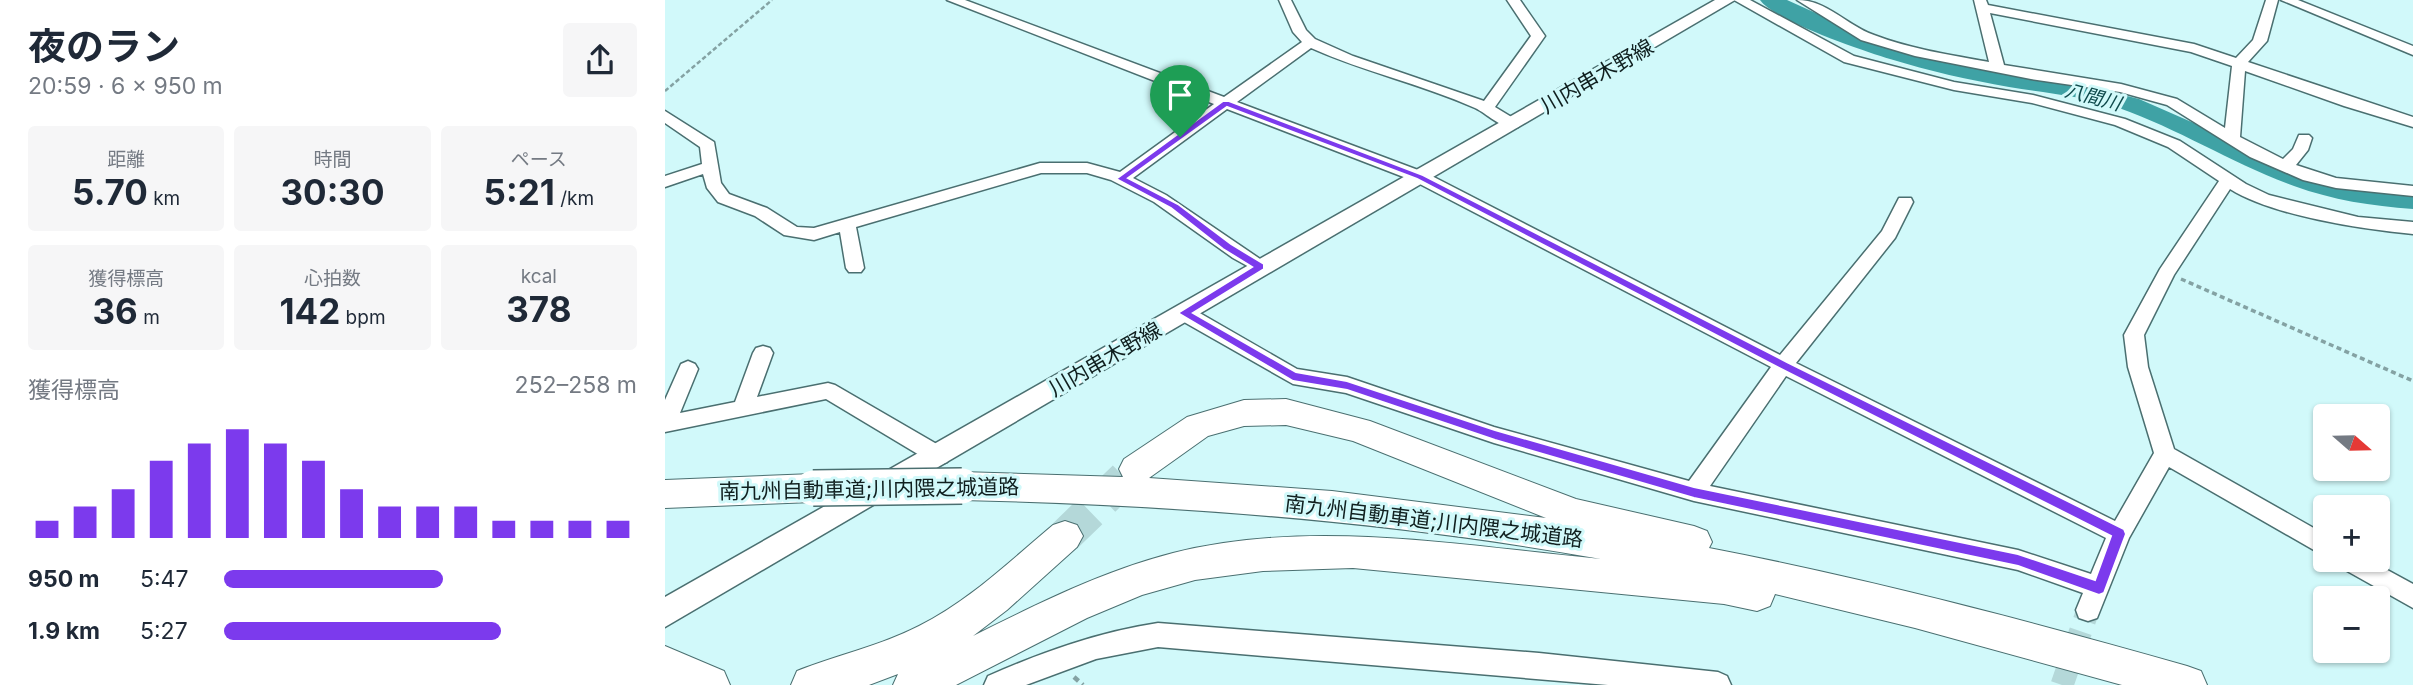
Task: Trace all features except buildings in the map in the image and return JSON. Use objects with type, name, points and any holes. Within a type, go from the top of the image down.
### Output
[{"type":"highway","points":[[1136,469],[1198,426],[1244,412],[1286,411],[1359,430],[1444,466],[1575,514],[1964,610],[2114,663]]},
{"type":"highway","name":"南九州自動車道;川内隈之城道路","points":[[665,494],[962,486],[1180,493],[1349,507],[1582,540],[1844,592],[2114,663],[2187,685]]},
{"type":"highway","points":[[811,685],[872,666],[923,643],[968,618],[1065,536]]},
{"type":"highway","points":[[913,685],[1111,590],[1173,569],[1239,557],[1297,552],[1353,552],[1724,587],[2114,663]]},
{"type":"highway","points":[[665,664],[710,685]]},
{"type":"main road","name":"川内串木野線","points":[[665,613],[1260,267],[1727,0]]},
{"type":"street","points":[[953,0],[1420,177],[1783,365],[2119,534]]},
{"type":"street","points":[[1285,0],[1300,32],[1310,42],[1348,59],[1487,108],[1513,124]]},
{"type":"street","points":[[1487,108],[1538,36],[1513,0]]},
{"type":"street","points":[[1740,0],[1849,59],[1954,86],[2033,99],[2144,131],[2174,144],[2229,181],[2264,199],[2358,223],[2413,228]]},
{"type":"street","points":[[1803,0],[1866,37],[1915,52],[1997,66],[2031,75],[2121,88],[2172,102],[2232,141],[2286,166],[2336,183],[2413,191]]},
{"type":"street","points":[[2232,141],[2239,62],[2260,41],[2272,0]]},
{"type":"street","points":[[2287,0],[2413,51]]},
{"type":"street","points":[[1997,66],[1980,3],[2194,48],[2349,103],[2413,122]]},
{"type":"street","points":[[1121,179],[1310,42]]},
{"type":"street","points":[[2031,75],[2033,99]]},
{"type":"street","points":[[2172,102],[2193,96]]},
{"type":"street","points":[[665,116],[708,145],[714,187],[723,199],[762,212],[784,229],[799,235],[814,234],[1040,168],[1092,169],[1121,179],[1174,206],[1227,247],[1260,267]]},
{"type":"street","points":[[2286,166],[2300,150],[2304,138]]},
{"type":"street","points":[[665,182],[711,166]]},
{"type":"street","points":[[2229,181],[2219,191],[2206,216],[2166,272],[2134,335],[2138,367],[2165,454],[2313,539]]},
{"type":"street","points":[[1694,492],[1783,365],[1889,234],[1905,202]]},
{"type":"street","points":[[847,224],[855,268]]},
{"type":"street","points":[[1184,313],[1293,376],[1347,386],[1495,435],[1694,492],[2018,560],[2093,599],[2119,534],[2165,454]]},
{"type":"street","points":[[743,408],[763,353]]},
{"type":"street","points":[[665,424],[688,369]]},
{"type":"street","points":[[665,424],[828,391],[939,456]]},
{"type":"street","points":[[2368,572],[2413,599]]},
{"type":"street","points":[[997,685],[1056,658],[1117,640],[1158,635],[1539,664],[1718,685]]},
{"type":"path","points":[[665,91],[772,0]]},
{"type":"path","points":[[2166,272],[2413,381]]},
{"type":"waterway","name":"八間川","points":[[1771,0],[1825,27],[1908,57],[1965,71],[2114,99],[2165,118],[2301,179],[2374,198],[2413,200]]},
{"type":"tunnel","points":[[1065,536],[1125,478]]},
{"type":"tunnel","points":[[2062,685],[2088,610]]},
{"type":"route","points":[[1226,103],[1420,177],[1783,365],[2119,534],[2099,588],[2018,560],[1694,492],[1495,435],[1387,397],[1293,376],[1184,313],[1260,267],[1227,247],[1174,206],[1121,179],[1180,137],[1226,103]]}]
